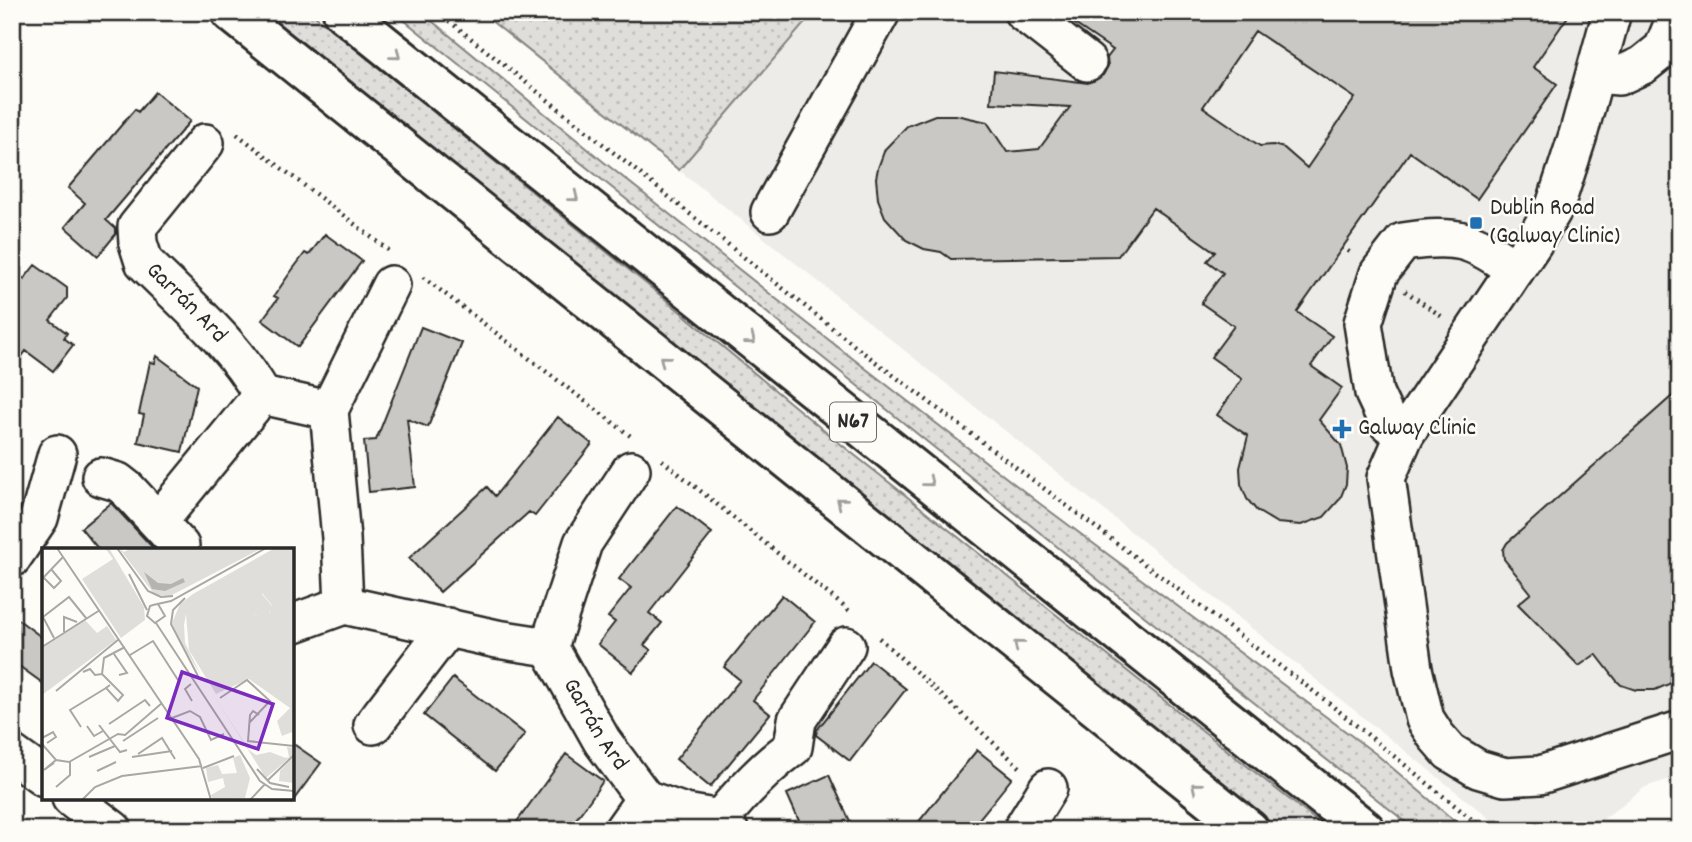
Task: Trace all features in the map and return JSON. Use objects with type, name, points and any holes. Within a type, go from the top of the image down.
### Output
[{"type":"main road","points":[[231,12],[1249,830]]},
{"type":"main road","name":"N67","points":[[343,12],[1364,830]]},
{"type":"street","points":[[770,212],[881,12]]},
{"type":"street","points":[[1023,12],[1087,62]]},
{"type":"street","points":[[1612,12],[1596,74],[1555,206],[1405,434],[1386,478],[1413,669],[1425,719],[1450,751],[1478,769],[1506,777],[1540,775],[1680,730]]},
{"type":"street","points":[[1596,74],[1619,76],[1643,65],[1663,49],[1678,12]]},
{"type":"street","name":"Garrán Ard","points":[[205,143],[136,228],[138,243],[144,262],[229,349],[249,372],[262,395]]},
{"type":"street","points":[[1405,434],[1388,423],[1374,393],[1363,323],[1379,272],[1403,242],[1437,237],[1467,240],[1494,254],[1515,270]]},
{"type":"street","points":[[344,605],[329,410],[391,285]]},
{"type":"street","points":[[101,477],[118,482],[127,489],[170,534],[262,395],[329,410]]},
{"type":"street","points":[[12,558],[39,518],[57,454]]},
{"type":"street","points":[[294,623],[344,605],[498,639],[549,647],[583,543],[631,470]]},
{"type":"street","points":[[373,725],[448,627]]},
{"type":"street","points":[[623,830],[645,799],[724,824],[751,782],[793,747],[797,720],[846,646]]},
{"type":"street","name":"Garrán Ard","points":[[549,647],[602,741],[645,799]]},
{"type":"street","points":[[12,754],[42,776]]},
{"type":"street","points":[[1022,830],[1048,789]]},
{"type":"street","points":[[75,800],[110,816]]},
{"type":"path","points":[[438,12],[856,347],[1325,700],[1485,830]]},
{"type":"shaded area","points":[[255,12],[310,12],[828,434],[1328,830],[1275,830]]},
{"type":"shaded area","points":[[394,12],[421,12],[789,309],[1039,503],[1376,754],[1465,830],[1416,830],[1101,582]]},
{"type":"shaded area","points":[[480,12],[814,12],[679,170]]},
{"type":"shaded area","name":"Galway Clinic","points":[[814,12],[1680,12],[1680,776],[1645,787],[1589,830],[1504,830],[679,170]]},
{"type":"building","points":[[1057,12],[1571,12],[1533,67],[1557,84],[1477,199],[1410,152],[1297,312],[1332,336],[1311,366],[1342,388],[1319,420],[1341,445],[1347,468],[1346,484],[1340,499],[1324,517],[1301,525],[1277,523],[1257,511],[1247,499],[1241,484],[1240,468],[1248,436],[1217,415],[1242,379],[1211,357],[1234,326],[1201,303],[1223,273],[1207,261],[1215,252],[1153,208],[1118,256],[951,259],[941,252],[924,249],[906,240],[885,217],[878,199],[878,168],[885,149],[907,126],[935,115],[956,115],[987,122],[1007,152],[1039,149],[1070,107],[991,103],[994,71],[1088,83],[1103,75],[1108,66],[1107,58],[1113,50]],"holes":[[[1255,31],[1355,98],[1307,168],[1284,148],[1260,146],[1203,107]]]},
{"type":"building","points":[[155,92],[190,121],[106,220],[116,229],[116,234],[98,256],[65,227],[85,203],[68,188],[135,109],[138,112]]},
{"type":"building","points":[[325,234],[362,261],[298,347],[262,320],[278,298],[274,296],[290,273],[305,253],[309,255]]},
{"type":"building","points":[[35,265],[67,288],[67,298],[50,320],[67,333],[64,338],[73,345],[53,371],[26,351],[12,370],[12,270],[24,279]]},
{"type":"building","points":[[421,327],[462,343],[428,427],[407,419],[415,487],[369,492],[364,441],[376,440]]},
{"type":"building","points":[[157,356],[197,386],[182,452],[138,442],[144,415],[139,414],[150,362],[155,363]]},
{"type":"building","points":[[1680,389],[1680,675],[1655,690],[1636,690],[1621,685],[1596,654],[1579,666],[1518,604],[1531,593],[1504,559],[1503,550],[1507,543]]},
{"type":"building","points":[[558,417],[592,444],[535,516],[529,512],[440,592],[409,558],[487,487],[495,496]]},
{"type":"building","points":[[111,503],[153,548],[97,548],[81,528]]},
{"type":"building","points":[[677,506],[712,533],[649,613],[662,623],[644,645],[651,650],[633,672],[598,644],[615,622],[608,617],[631,588],[619,579]]},
{"type":"building","points":[[782,595],[815,622],[753,700],[770,714],[710,787],[676,759],[740,680],[724,667]]},
{"type":"building","points":[[12,615],[42,638],[42,683],[12,661]]},
{"type":"building","points":[[871,661],[906,689],[850,761],[816,735],[817,730]]},
{"type":"building","points":[[453,678],[525,734],[495,771],[424,715]]},
{"type":"building","points":[[294,744],[321,763],[294,799]]},
{"type":"building","points":[[977,750],[1012,778],[992,803],[970,830],[912,830]]},
{"type":"building","points":[[566,754],[603,781],[590,800],[568,830],[511,830]]},
{"type":"building","points":[[829,775],[854,830],[803,830],[787,794]]},
{"type":"place","name":"Dublin Road (Galway Clinic)","points":[[1476,223]]},
{"type":"place","name":"Galway Clinic","points":[[1342,429]]}]
